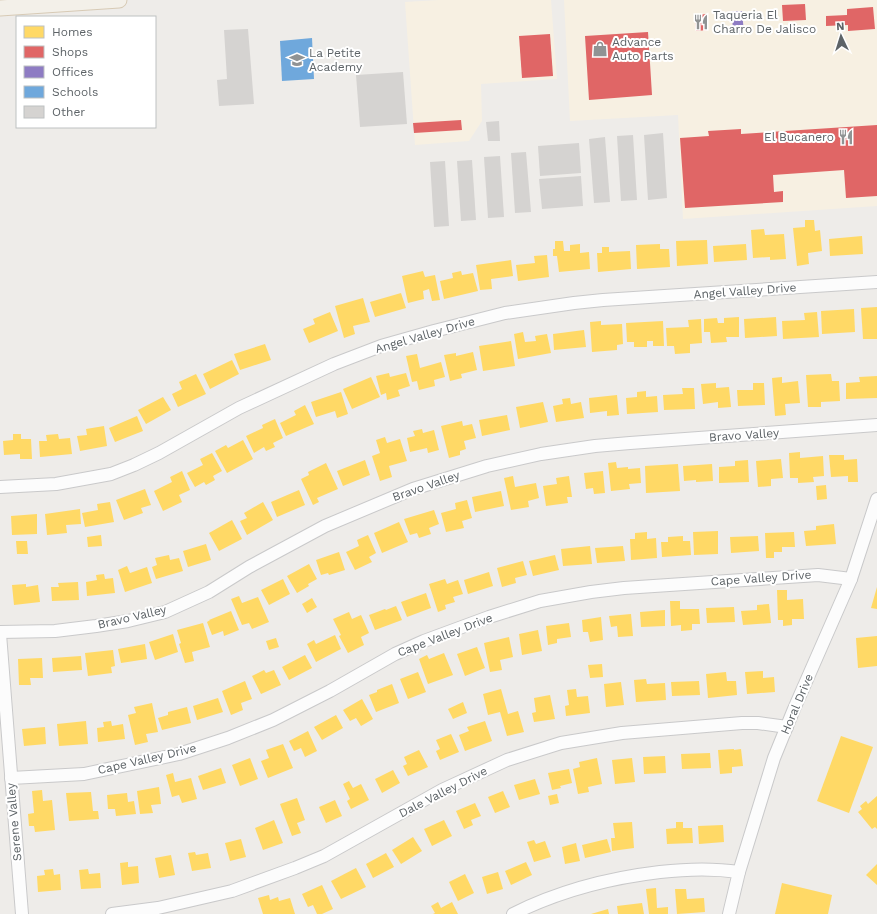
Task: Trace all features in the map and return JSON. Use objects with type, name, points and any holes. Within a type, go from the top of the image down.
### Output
[{"type":"main road","points":[[0,8],[119,0]]},
{"type":"street","name":"Angel Valley Drive","points":[[0,487],[56,484],[111,474],[158,453],[239,408],[334,364],[381,346],[505,313],[602,300],[877,282]]},
{"type":"street","name":"Bravo Valley","points":[[0,633],[55,631],[96,626],[128,621],[165,612],[209,592],[249,567],[325,526],[413,489],[487,466],[541,454],[595,446],[877,426]]},
{"type":"street","name":"Horal Drive","points":[[729,914],[739,872],[774,758],[796,703],[851,579],[877,499]]},
{"type":"street","name":"Cape Valley Drive","points":[[11,778],[84,774],[179,754],[228,738],[273,720],[330,691],[395,654],[424,641],[489,617],[540,601],[624,588],[818,574],[851,579]]},
{"type":"street","name":"Serene Valley","points":[[0,633],[22,914]]},
{"type":"street","name":"Dale Valley Drive","points":[[112,914],[158,908],[232,891],[295,868],[324,856],[449,787],[506,760],[561,743],[622,733],[742,723],[758,723],[787,727]]},
{"type":"street","points":[[513,914],[570,890],[590,884],[636,875],[687,869],[739,872]]},
{"type":"shaded area","points":[[439,0],[551,0],[557,79],[481,84],[482,121],[469,141],[415,145],[405,2]]},
{"type":"shaded area","points":[[564,0],[877,0],[877,206],[683,219],[678,115],[570,121]]},
{"type":"building: Homes","points":[[805,220],[814,220],[815,231],[820,230],[822,251],[808,253],[809,264],[797,266],[793,228],[805,227]]},
{"type":"building: Homes","points":[[764,229],[765,235],[784,234],[786,259],[770,260],[770,257],[753,258],[751,230]]},
{"type":"building: Homes","points":[[862,236],[863,254],[830,256],[829,239]]},
{"type":"building: Homes","points":[[707,240],[708,264],[677,266],[676,241]]},
{"type":"building: Homes","points":[[555,241],[563,241],[564,251],[570,251],[570,245],[580,244],[580,253],[589,252],[590,269],[559,272],[557,256],[553,256]]},
{"type":"building: Homes","points":[[660,244],[660,249],[669,249],[670,267],[637,269],[636,245]]},
{"type":"building: Homes","points":[[746,244],[747,260],[714,262],[713,246]]},
{"type":"building: Homes","points":[[602,247],[609,247],[609,252],[630,251],[631,269],[598,272],[597,253],[602,253]]},
{"type":"building: Homes","points":[[547,255],[549,277],[518,281],[516,265],[535,263],[534,256]]},
{"type":"building: Homes","points":[[511,260],[513,276],[491,279],[492,289],[480,290],[476,265]]},
{"type":"building: Homes","points":[[423,271],[425,277],[435,275],[440,300],[432,301],[429,289],[423,291],[424,299],[408,303],[402,276]]},
{"type":"building: Homes","points":[[461,271],[462,275],[473,273],[478,291],[444,299],[440,281],[453,278],[452,273]]},
{"type":"building: Homes","points":[[401,293],[406,308],[375,317],[370,302]]},
{"type":"building: Homes","points":[[363,298],[370,322],[353,326],[355,334],[344,338],[335,306]]},
{"type":"building: Homes","points":[[877,307],[877,339],[863,339],[861,308]]},
{"type":"building: Homes","points":[[854,309],[855,332],[822,334],[821,311]]},
{"type":"building: Homes","points":[[330,312],[338,331],[309,343],[303,329],[315,324],[313,319]]},
{"type":"building: Homes","points":[[817,312],[819,337],[783,339],[782,321],[805,320],[804,313]]},
{"type":"building: Homes","points":[[739,317],[739,337],[726,337],[727,342],[711,343],[710,332],[704,332],[704,319],[717,318],[718,323],[724,323],[724,318]]},
{"type":"building: Homes","points":[[776,317],[777,336],[745,338],[744,319]]},
{"type":"building: Homes","points":[[701,319],[702,343],[690,344],[690,353],[675,354],[674,346],[667,346],[666,328],[689,327],[688,320]]},
{"type":"building: Homes","points":[[601,321],[601,325],[622,324],[623,344],[617,345],[617,350],[592,352],[590,322]]},
{"type":"building: Homes","points":[[663,321],[664,346],[653,346],[653,341],[647,341],[647,347],[634,347],[634,342],[627,342],[626,323]]},
{"type":"building: Homes","points":[[584,330],[586,347],[554,350],[553,334]]},
{"type":"building: Homes","points":[[523,332],[525,342],[536,341],[535,336],[547,334],[551,353],[518,359],[514,334]]},
{"type":"building: Homes","points":[[511,341],[515,366],[483,371],[479,346]]},
{"type":"building: Homes","points":[[265,344],[271,360],[240,370],[234,354]]},
{"type":"building: Homes","points":[[473,352],[477,370],[461,374],[462,378],[450,381],[444,355],[456,353],[456,356]]},
{"type":"building: Homes","points":[[417,354],[420,368],[441,362],[445,377],[434,380],[435,386],[419,390],[417,381],[412,382],[406,356]]},
{"type":"building: Homes","points":[[232,360],[239,374],[210,389],[203,374]]},
{"type":"building: Homes","points":[[389,373],[390,377],[406,373],[410,386],[398,390],[400,396],[387,400],[386,393],[381,395],[376,376]]},
{"type":"building: Homes","points":[[196,374],[206,394],[178,407],[172,394],[182,389],[179,382]]},
{"type":"building: Homes","points":[[831,374],[832,381],[839,381],[840,401],[821,402],[821,407],[808,407],[806,375]]},
{"type":"building: Homes","points":[[877,376],[877,398],[846,399],[846,383],[860,382],[859,377]]},
{"type":"building: Homes","points":[[371,377],[380,397],[352,409],[343,389]]},
{"type":"building: Homes","points":[[782,377],[782,383],[798,381],[800,403],[785,404],[786,415],[775,416],[772,378]]},
{"type":"building: Homes","points":[[716,383],[716,388],[729,387],[731,407],[718,408],[718,402],[703,404],[701,384]]},
{"type":"building: Homes","points":[[753,383],[764,383],[765,405],[738,406],[737,390],[753,390]]},
{"type":"building: Homes","points":[[682,388],[694,388],[695,409],[664,410],[663,395],[683,394]]},
{"type":"building: Homes","points":[[646,391],[646,397],[657,396],[658,412],[627,414],[626,398],[637,397],[637,392]]},
{"type":"building: Homes","points":[[341,392],[348,414],[337,418],[335,411],[316,417],[311,402]]},
{"type":"building: Homes","points":[[617,395],[619,415],[607,416],[607,411],[590,413],[589,398]]},
{"type":"building: Homes","points":[[163,397],[171,410],[146,424],[138,410]]},
{"type":"building: Homes","points":[[570,398],[571,404],[581,402],[584,418],[556,422],[553,406],[563,404],[562,399]]},
{"type":"building: Homes","points":[[543,402],[548,422],[520,428],[516,407]]},
{"type":"building: Homes","points":[[305,405],[314,424],[286,436],[280,423],[296,415],[294,411]]},
{"type":"building: Homes","points":[[507,415],[510,430],[482,436],[479,420]]},
{"type":"building: Homes","points":[[137,416],[143,431],[115,442],[109,428]]},
{"type":"building: Homes","points":[[275,419],[283,438],[273,443],[275,447],[266,451],[264,447],[254,453],[246,436],[263,428],[262,425]]},
{"type":"building: Homes","points":[[462,421],[463,426],[472,424],[476,438],[464,441],[466,449],[460,451],[460,455],[449,458],[441,426]]},
{"type":"building: Homes","points":[[104,426],[107,446],[80,451],[77,436],[87,435],[86,429]]},
{"type":"building: Homes","points":[[422,429],[423,433],[434,430],[439,450],[428,453],[427,448],[410,452],[407,438],[415,436],[413,431]]},
{"type":"building: Homes","points":[[13,434],[21,434],[21,439],[31,439],[32,459],[20,459],[20,454],[4,455],[3,441],[13,440]]},
{"type":"building: Homes","points":[[58,434],[59,439],[70,438],[72,454],[40,457],[39,441],[47,441],[46,435]]},
{"type":"building: Homes","points":[[385,437],[387,443],[400,439],[407,461],[389,466],[392,477],[380,481],[372,456],[380,453],[376,440]]},
{"type":"building: Homes","points":[[243,440],[253,459],[227,473],[215,451],[226,445],[228,448]]},
{"type":"building: Homes","points":[[800,452],[800,458],[823,456],[824,476],[813,477],[814,482],[798,483],[798,478],[790,478],[789,453]]},
{"type":"building: Homes","points":[[212,453],[222,471],[213,476],[215,480],[206,485],[204,482],[195,487],[187,473],[203,465],[200,459]]},
{"type":"building: Homes","points":[[829,455],[844,455],[844,460],[857,459],[858,482],[848,482],[848,476],[831,477]]},
{"type":"building: Homes","points":[[781,459],[783,478],[771,479],[771,486],[758,487],[756,461]]},
{"type":"building: Homes","points":[[365,460],[370,475],[343,486],[337,471]]},
{"type":"building: Homes","points":[[748,460],[749,482],[719,483],[719,467],[735,466],[735,461]]},
{"type":"building: Homes","points":[[616,462],[617,468],[640,468],[641,483],[629,484],[630,489],[611,491],[608,463]]},
{"type":"building: Homes","points":[[326,463],[338,489],[317,498],[319,502],[313,505],[301,479],[309,475],[308,472]]},
{"type":"building: Homes","points":[[678,464],[680,491],[646,493],[645,466]]},
{"type":"building: Homes","points":[[712,464],[713,481],[684,481],[683,466]]},
{"type":"building: Homes","points":[[182,471],[190,490],[179,495],[182,502],[163,511],[154,491],[172,482],[170,477]]},
{"type":"building: Homes","points":[[603,471],[605,493],[594,494],[593,488],[586,489],[584,473]]},
{"type":"building: Homes","points":[[513,476],[515,487],[536,483],[539,498],[528,501],[529,507],[511,510],[504,478]]},
{"type":"building: Homes","points":[[569,476],[572,497],[567,497],[568,503],[546,506],[543,486],[557,484],[556,478]]},
{"type":"building: Homes","points":[[826,485],[827,499],[817,500],[816,486]]},
{"type":"building: Homes","points":[[145,489],[151,505],[141,508],[143,513],[124,520],[116,500]]},
{"type":"building: Homes","points":[[299,490],[305,505],[277,517],[271,502]]},
{"type":"building: Homes","points":[[501,491],[504,506],[475,512],[472,497]]},
{"type":"building: Homes","points":[[467,500],[472,518],[462,521],[464,528],[446,532],[441,513],[456,509],[455,503]]},
{"type":"building: Homes","points":[[110,502],[114,522],[85,527],[82,513],[98,510],[97,504]]},
{"type":"building: Homes","points":[[263,502],[273,520],[247,535],[240,521],[247,518],[244,513]]},
{"type":"building: Homes","points":[[80,509],[81,524],[66,525],[67,533],[47,535],[45,514]]},
{"type":"building: Homes","points":[[434,510],[439,524],[429,528],[431,534],[419,538],[417,533],[410,535],[404,519]]},
{"type":"building: Homes","points":[[37,514],[37,534],[12,535],[11,516]]},
{"type":"building: Homes","points":[[232,520],[242,539],[219,551],[209,533]]},
{"type":"building: Homes","points":[[399,522],[408,542],[382,553],[374,533]]},
{"type":"building: Homes","points":[[834,524],[836,544],[806,546],[804,531],[816,530],[816,526]]},
{"type":"building: Homes","points":[[718,531],[718,554],[694,555],[693,532]]},
{"type":"building: Homes","points":[[647,532],[647,539],[656,538],[657,558],[631,560],[630,539],[635,539],[635,533]]},
{"type":"building: Homes","points":[[794,532],[795,547],[782,547],[782,552],[774,552],[774,558],[766,558],[765,533]]},
{"type":"building: Homes","points":[[101,535],[102,546],[88,547],[87,537]]},
{"type":"building: Homes","points":[[368,535],[376,553],[369,557],[372,562],[355,570],[346,552],[359,546],[357,540]]},
{"type":"building: Homes","points":[[683,536],[683,541],[690,541],[691,555],[662,557],[661,542],[668,542],[668,537]]},
{"type":"building: Homes","points":[[758,536],[759,551],[731,553],[730,537]]},
{"type":"building: Homes","points":[[16,541],[27,541],[28,554],[17,554]]},
{"type":"building: Homes","points":[[206,544],[211,560],[188,567],[183,551]]},
{"type":"building: Homes","points":[[590,546],[592,564],[563,566],[561,549]]},
{"type":"building: Homes","points":[[623,546],[625,561],[597,563],[595,548]]},
{"type":"building: Homes","points":[[339,552],[345,570],[329,575],[328,573],[321,575],[316,560]]},
{"type":"building: Homes","points":[[169,555],[170,560],[179,558],[183,571],[156,579],[152,567],[157,565],[155,558]]},
{"type":"building: Homes","points":[[555,555],[559,570],[533,576],[529,561]]},
{"type":"building: Homes","points":[[523,561],[527,575],[515,578],[516,583],[502,587],[497,568]]},
{"type":"building: Homes","points":[[309,564],[317,579],[297,593],[287,576]]},
{"type":"building: Homes","points":[[127,566],[130,573],[147,567],[152,583],[125,592],[118,570]]},
{"type":"building: Homes","points":[[489,572],[493,586],[468,594],[464,580]]},
{"type":"building: Homes","points":[[104,574],[105,579],[113,578],[115,593],[87,596],[86,582],[97,580],[96,575]]},
{"type":"building: Homes","points":[[283,579],[290,594],[269,605],[261,590]]},
{"type":"building: Homes","points":[[445,579],[447,584],[458,580],[463,594],[453,597],[455,602],[445,605],[446,609],[438,612],[429,584]]},
{"type":"building: Homes","points":[[78,582],[79,600],[52,601],[51,587],[59,587],[58,583]]},
{"type":"building: Homes","points":[[26,584],[26,587],[38,585],[40,602],[14,605],[12,585]]},
{"type":"building: Homes","points":[[877,587],[877,609],[871,608]]},
{"type":"building: Homes","points":[[777,590],[787,590],[787,600],[803,599],[804,619],[792,619],[792,625],[783,626],[783,620],[778,620]]},
{"type":"building: Homes","points":[[426,593],[431,608],[407,617],[401,602]]},
{"type":"building: Homes","points":[[239,596],[242,603],[258,597],[269,622],[252,629],[249,623],[242,625],[231,599]]},
{"type":"building: Homes","points":[[312,598],[317,607],[307,613],[302,604]]},
{"type":"building: Homes","points":[[670,601],[680,601],[680,609],[699,609],[700,624],[692,624],[692,630],[681,631],[681,625],[671,626]]},
{"type":"building: Homes","points":[[769,604],[771,623],[743,625],[741,611],[757,610],[757,605]]},
{"type":"building: Homes","points":[[396,606],[402,620],[375,630],[369,615]]},
{"type":"building: Homes","points":[[734,607],[735,622],[707,623],[706,608]]},
{"type":"building: Homes","points":[[665,610],[665,626],[641,627],[640,612]]},
{"type":"building: Homes","points":[[231,611],[239,630],[224,636],[223,631],[212,635],[207,622]]},
{"type":"building: Homes","points":[[349,612],[352,619],[361,615],[369,633],[361,637],[364,645],[348,653],[339,636],[341,635],[333,619]]},
{"type":"building: Homes","points":[[631,614],[633,636],[618,637],[617,626],[611,627],[609,616]]},
{"type":"building: Homes","points":[[601,617],[603,640],[590,642],[588,632],[583,632],[582,620]]},
{"type":"building: Homes","points":[[203,623],[210,647],[192,652],[194,661],[185,663],[179,644],[181,643],[177,630]]},
{"type":"building: Homes","points":[[569,623],[571,637],[557,639],[557,643],[548,645],[546,626]]},
{"type":"building: Homes","points":[[538,630],[542,651],[522,655],[519,634]]},
{"type":"building: Homes","points":[[173,634],[178,652],[155,660],[149,642]]},
{"type":"building: Homes","points":[[335,635],[341,649],[316,662],[307,644],[314,640],[316,644]]},
{"type":"building: Homes","points":[[877,636],[877,666],[858,668],[856,638]]},
{"type":"building: Homes","points":[[509,637],[513,657],[500,660],[502,670],[490,672],[484,643]]},
{"type":"building: Homes","points":[[276,638],[279,647],[269,650],[266,641]]},
{"type":"building: Homes","points":[[145,644],[147,659],[121,663],[118,649]]},
{"type":"building: Homes","points":[[477,647],[485,668],[465,676],[457,654]]},
{"type":"building: Homes","points":[[113,650],[115,666],[111,667],[112,673],[88,676],[85,653]]},
{"type":"building: Homes","points":[[444,653],[453,675],[428,684],[419,659],[427,655],[429,659]]},
{"type":"building: Homes","points":[[305,655],[312,668],[289,680],[282,667]]},
{"type":"building: Homes","points":[[81,656],[82,670],[53,672],[52,658]]},
{"type":"building: Homes","points":[[42,658],[43,678],[30,678],[31,685],[19,685],[18,659]]},
{"type":"building: Homes","points":[[602,664],[603,677],[590,678],[588,665]]},
{"type":"building: Homes","points":[[264,670],[266,673],[274,670],[281,685],[261,694],[252,676]]},
{"type":"building: Homes","points":[[763,671],[763,678],[774,677],[775,692],[747,694],[745,672]]},
{"type":"building: Homes","points":[[418,672],[426,692],[408,699],[400,679]]},
{"type":"building: Homes","points":[[726,672],[727,681],[736,681],[737,695],[708,698],[706,674]]},
{"type":"building: Homes","points":[[646,679],[647,684],[665,683],[666,700],[636,702],[634,680]]},
{"type":"building: Homes","points":[[245,681],[252,699],[241,703],[243,710],[231,715],[222,691]]},
{"type":"building: Homes","points":[[699,681],[700,695],[672,696],[671,682]]},
{"type":"building: Homes","points":[[621,682],[624,705],[606,707],[604,684]]},
{"type":"building: Homes","points":[[392,684],[399,703],[376,712],[369,695]]},
{"type":"building: Homes","points":[[501,689],[508,714],[518,711],[524,732],[507,736],[500,712],[488,715],[483,694]]},
{"type":"building: Homes","points":[[576,689],[577,697],[588,696],[590,713],[566,716],[565,706],[569,705],[567,690]]},
{"type":"building: Homes","points":[[550,695],[555,719],[534,722],[532,713],[536,712],[534,698]]},
{"type":"building: Homes","points":[[218,698],[223,712],[197,720],[193,706]]},
{"type":"building: Homes","points":[[362,699],[373,719],[361,726],[356,718],[350,721],[343,710]]},
{"type":"building: Homes","points":[[463,702],[467,713],[453,719],[448,709]]},
{"type":"building: Homes","points":[[152,703],[158,732],[146,734],[148,742],[135,745],[128,715],[136,713],[134,707]]},
{"type":"building: Homes","points":[[187,707],[191,723],[162,730],[158,718],[168,715],[168,712]]},
{"type":"building: Homes","points":[[336,715],[343,728],[322,740],[314,727]]},
{"type":"building: Homes","points":[[86,721],[88,744],[59,746],[57,724]]},
{"type":"building: Homes","points":[[111,721],[112,726],[123,724],[125,739],[98,742],[97,728],[104,727],[103,722]]},
{"type":"building: Homes","points":[[485,721],[492,741],[465,751],[459,735],[469,731],[467,727]]},
{"type":"building: Homes","points":[[45,727],[46,744],[24,746],[22,729]]},
{"type":"building: Homes","points":[[308,731],[317,751],[305,757],[301,748],[294,751],[289,741]]},
{"type":"building: Homes","points":[[451,734],[459,752],[440,760],[436,751],[440,749],[436,740]]},
{"type":"building: Homes","points":[[841,736],[873,747],[849,813],[817,801]]},
{"type":"building: Homes","points":[[283,744],[293,768],[268,778],[261,761],[269,758],[266,750]]},
{"type":"building: Homes","points":[[741,749],[743,766],[732,767],[732,773],[720,774],[718,750]]},
{"type":"building: Homes","points":[[419,750],[428,767],[408,776],[403,766],[407,764],[404,757]]},
{"type":"building: Homes","points":[[710,753],[711,768],[682,769],[681,754]]},
{"type":"building: Homes","points":[[665,756],[666,773],[644,774],[643,757]]},
{"type":"building: Homes","points":[[250,758],[258,779],[240,786],[232,765]]},
{"type":"building: Homes","points":[[597,758],[602,784],[588,787],[589,792],[578,794],[573,769],[580,767],[579,762]]},
{"type":"building: Homes","points":[[632,758],[635,782],[615,784],[612,760]]},
{"type":"building: Homes","points":[[221,768],[226,783],[203,790],[198,776]]},
{"type":"building: Homes","points":[[569,769],[572,783],[552,790],[548,773]]},
{"type":"building: Homes","points":[[393,770],[400,783],[382,793],[375,779]]},
{"type":"building: Homes","points":[[173,773],[175,782],[191,778],[197,799],[182,803],[179,795],[172,797],[166,775]]},
{"type":"building: Homes","points":[[535,779],[540,794],[519,800],[514,785]]},
{"type":"building: Homes","points":[[349,781],[353,788],[361,784],[369,800],[351,809],[347,801],[350,799],[343,784]]},
{"type":"building: Homes","points":[[159,787],[161,804],[151,805],[153,813],[140,814],[137,791]]},
{"type":"building: Homes","points":[[42,790],[43,801],[52,800],[55,830],[35,832],[34,826],[29,826],[28,814],[34,813],[32,791]]},
{"type":"building: Homes","points":[[503,791],[510,807],[495,813],[488,797]]},
{"type":"building: Homes","points":[[91,792],[93,811],[98,811],[99,819],[69,821],[66,793]]},
{"type":"building: Homes","points":[[127,793],[128,802],[134,801],[136,814],[116,816],[115,809],[108,809],[107,795]]},
{"type":"building: Homes","points":[[557,794],[559,803],[550,805],[548,796]]},
{"type":"building: Homes","points":[[877,796],[877,829],[875,827],[872,829],[858,812],[862,809],[860,806],[866,801],[868,804]]},
{"type":"building: Homes","points":[[297,798],[305,820],[297,823],[301,833],[292,836],[280,804]]},
{"type":"building: Homes","points":[[335,800],[342,816],[326,823],[319,807]]},
{"type":"building: Homes","points":[[475,803],[481,816],[471,820],[473,825],[464,829],[456,811]]},
{"type":"building: Homes","points":[[274,820],[283,843],[263,850],[255,828]]},
{"type":"building: Homes","points":[[444,820],[452,836],[432,846],[424,829]]},
{"type":"building: Homes","points":[[632,822],[634,848],[612,851],[611,838],[615,838],[613,823]]},
{"type":"building: Homes","points":[[676,822],[683,822],[683,828],[692,828],[693,843],[667,844],[666,829],[676,828]]},
{"type":"building: Homes","points":[[723,825],[724,842],[699,844],[698,826]]},
{"type":"building: Homes","points":[[413,837],[422,851],[401,864],[392,850]]},
{"type":"building: Homes","points":[[241,839],[246,857],[230,861],[225,843]]},
{"type":"building: Homes","points":[[607,839],[611,852],[585,858],[582,845]]},
{"type":"building: Homes","points":[[534,840],[536,844],[545,841],[551,857],[534,862],[527,842]]},
{"type":"building: Homes","points":[[576,843],[580,861],[565,864],[562,847]]},
{"type":"building: Homes","points":[[195,852],[196,855],[208,853],[211,868],[192,871],[188,853]]},
{"type":"building: Homes","points":[[386,853],[394,867],[373,878],[366,864]]},
{"type":"building: Homes","points":[[171,855],[175,875],[159,878],[155,858]]},
{"type":"building: Homes","points":[[128,862],[128,867],[138,866],[139,883],[122,885],[120,863]]},
{"type":"building: Homes","points":[[526,862],[532,875],[511,885],[505,871]]},
{"type":"building: Homes","points":[[877,864],[877,885],[866,875]]},
{"type":"building: Homes","points":[[356,868],[366,887],[341,899],[331,881]]},
{"type":"building: Homes","points":[[53,869],[54,875],[60,874],[61,890],[38,892],[37,876],[45,875],[44,870]]},
{"type":"building: Homes","points":[[88,869],[89,874],[100,873],[101,888],[81,889],[79,870]]},
{"type":"building: Homes","points":[[498,872],[503,889],[487,894],[482,877]]},
{"type":"building: Homes","points":[[465,874],[474,893],[458,901],[449,882]]},
{"type":"building: Homes","points":[[782,883],[832,895],[828,914],[775,914]]},
{"type":"building: Homes","points":[[322,885],[333,909],[322,914],[317,914],[313,905],[308,907],[302,894]]},
{"type":"building: Homes","points":[[656,888],[657,908],[668,907],[668,914],[649,914],[646,889]]},
{"type":"building: Homes","points":[[675,889],[686,889],[687,899],[704,898],[705,912],[677,914]]},
{"type":"building: Homes","points":[[269,895],[270,900],[278,897],[279,901],[290,898],[295,914],[263,914],[258,898]]},
{"type":"building: Homes","points":[[438,902],[441,908],[452,902],[458,914],[433,914],[435,913],[431,906]]},
{"type":"building: Homes","points":[[642,903],[644,914],[618,914],[617,906]]},
{"type":"building: Homes","points":[[608,909],[609,914],[591,914]]},
{"type":"building: Shops","points":[[805,4],[806,20],[783,21],[782,5]]},
{"type":"building: Shops","points":[[873,7],[875,29],[848,31],[848,25],[826,26],[826,16],[847,15],[847,9]]},
{"type":"building: Shops","name":"Taqueria El Charro De Jalisco","points":[[707,14],[708,30],[696,31],[695,15]]},
{"type":"building: Shops","points":[[648,32],[652,95],[589,100],[585,36]]},
{"type":"building: Shops","points":[[550,34],[553,76],[522,78],[519,36]]},
{"type":"building: Shops","points":[[461,120],[462,130],[414,133],[413,123]]},
{"type":"building: Shops","points":[[877,125],[877,196],[846,198],[844,170],[773,175],[774,192],[783,191],[783,202],[685,208],[680,138],[709,136],[708,131],[741,129],[741,134]]},
{"type":"building: Offices","points":[[732,11],[742,11],[744,33],[733,34]]},
{"type":"building: Schools","name":"La Petite Academy","points":[[312,38],[314,79],[282,81],[280,41]]},
{"type":"building: Other","points":[[248,29],[254,104],[219,106],[217,80],[227,79],[224,30]]},
{"type":"building: Other","points":[[403,72],[407,124],[360,127],[356,75]]},
{"type":"building: Other","points":[[499,121],[500,141],[488,141],[486,122]]},
{"type":"building: Other","points":[[663,133],[667,198],[648,200],[644,135]]},
{"type":"building: Other","points":[[633,135],[637,200],[621,201],[617,136]]},
{"type":"building: Other","points":[[605,137],[610,202],[594,203],[589,139]]},
{"type":"building: Other","points":[[579,143],[581,173],[540,176],[538,146]]},
{"type":"building: Other","points":[[526,152],[531,212],[515,213],[511,153]]},
{"type":"building: Other","points":[[500,156],[504,217],[488,218],[484,157]]},
{"type":"building: Other","points":[[472,160],[476,220],[461,221],[457,161]]},
{"type":"building: Other","points":[[445,161],[449,226],[434,227],[430,162]]},
{"type":"building: Other","points":[[581,176],[583,206],[542,209],[539,179]]},
{"type":"place","name":"Taqueria El Charro De Jalisco","points":[[701,22]]},
{"type":"place","name":"Advance Auto Parts","points":[[600,49]]},
{"type":"place","name":"La Petite Academy","points":[[297,60]]},
{"type":"place","name":"El Bucanero","points":[[846,137]]}]
